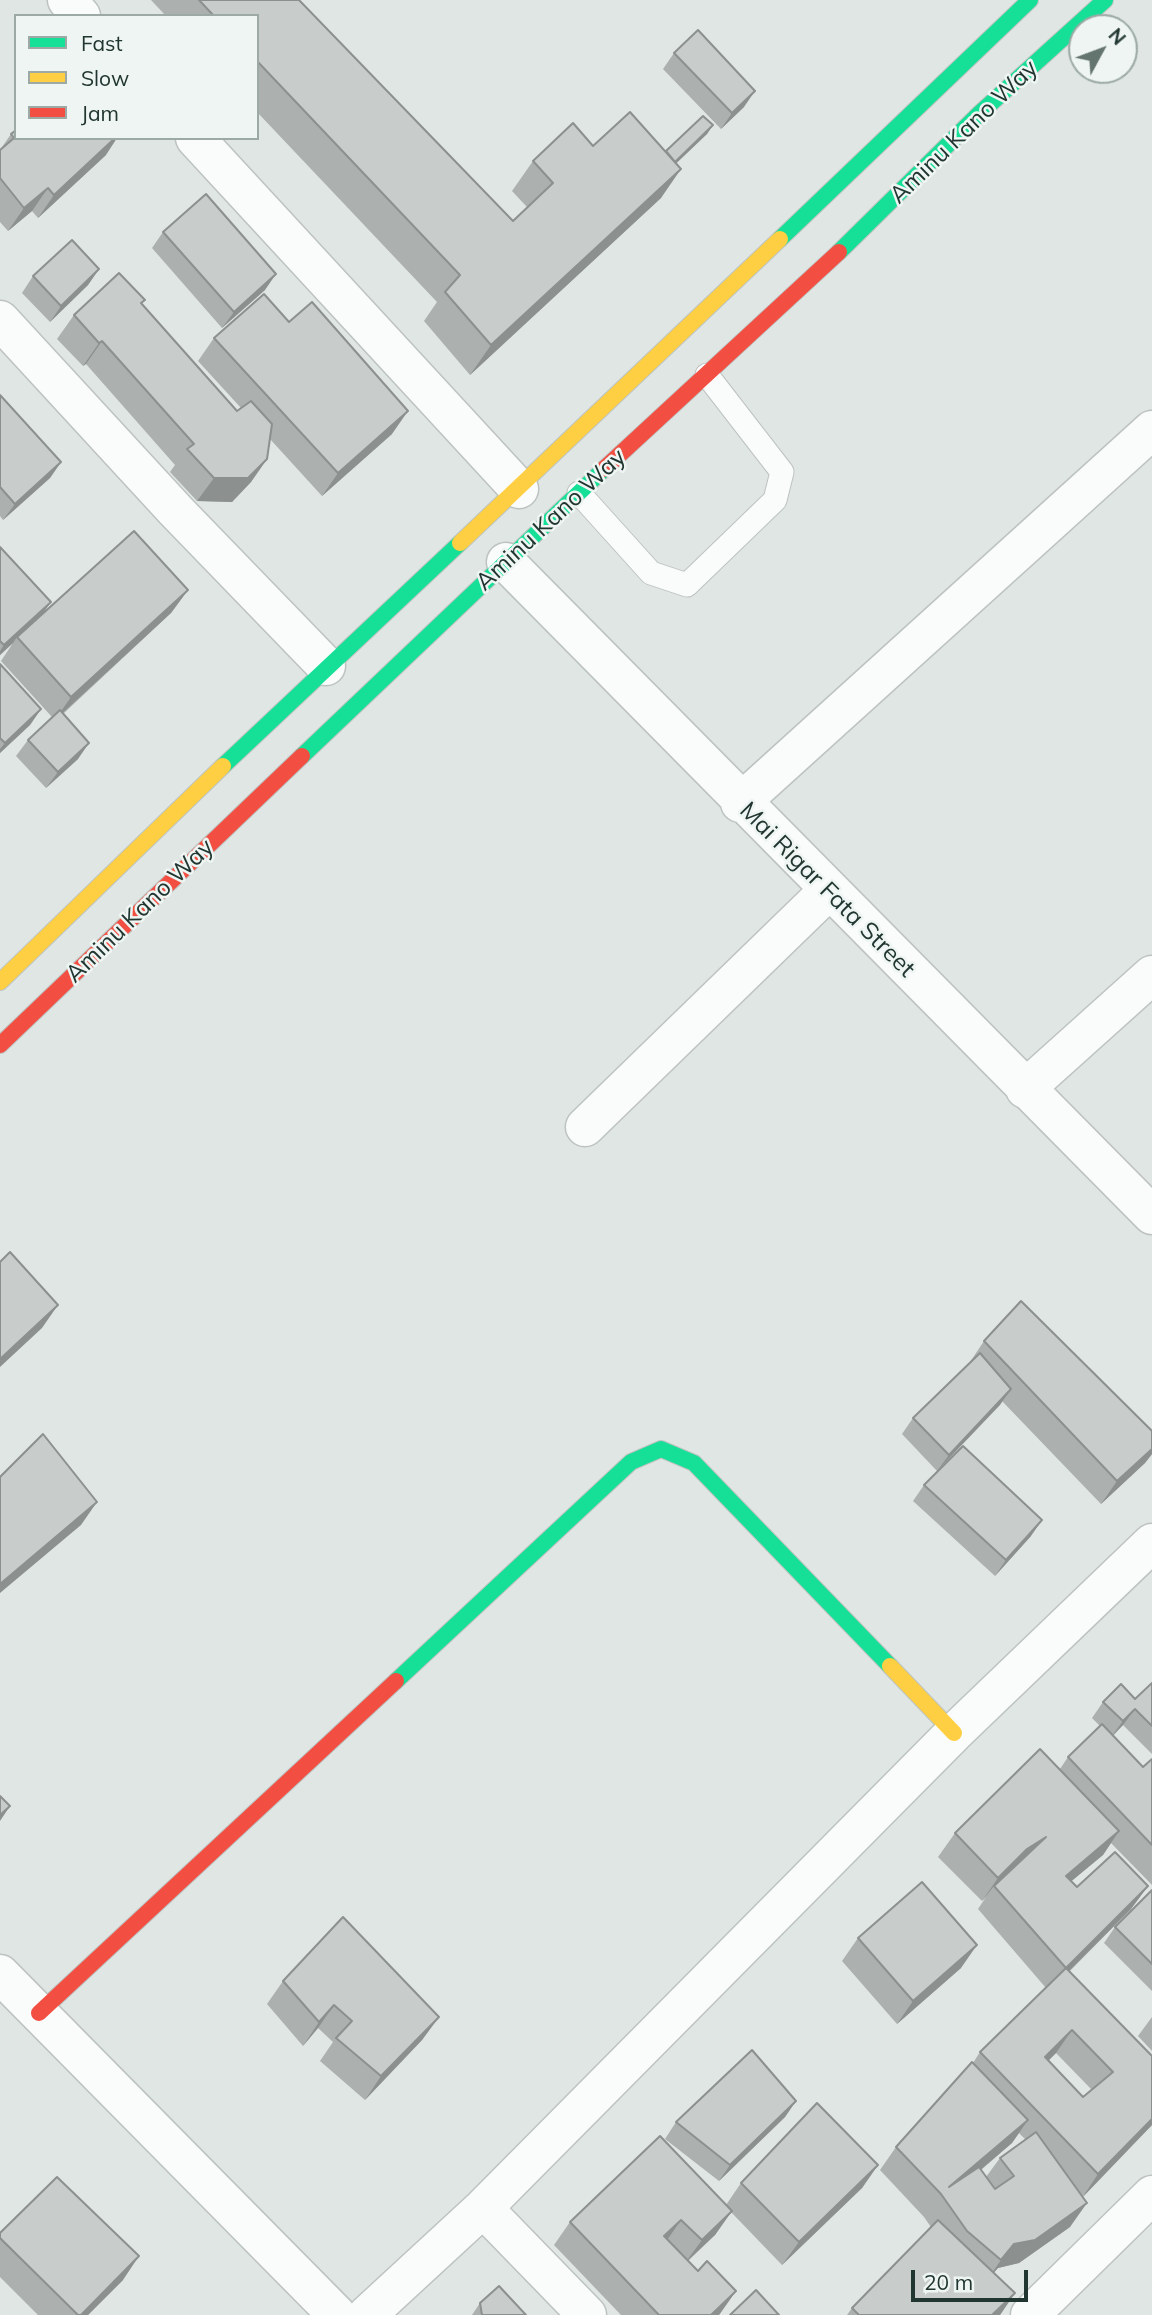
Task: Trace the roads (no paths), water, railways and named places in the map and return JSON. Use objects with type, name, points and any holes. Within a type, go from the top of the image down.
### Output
[{"type":"main road","name":"Aminu Kano Way","points":[[0,982],[84,910],[326,666],[519,489],[610,418],[1030,0]]},
{"type":"main road","name":"Aminu Kano Way","points":[[0,1045],[105,936],[810,280],[979,114],[1105,0]]},
{"type":"main road","points":[[610,418],[633,443]]},
{"type":"main road","points":[[39,2013],[631,1462],[661,1449],[694,1463],[954,1733]]},
{"type":"street","points":[[67,0],[79,14]]},
{"type":"street","points":[[197,140],[519,489]]},
{"type":"street","points":[[1,323],[176,512],[326,666]]},
{"type":"street","points":[[740,803],[1152,430]]},
{"type":"street","name":"Mai Rigar Fata Street","points":[[506,562],[740,803],[1152,1215]]},
{"type":"street","points":[[585,1127],[828,891]]},
{"type":"street","points":[[1025,1089],[1152,975]]},
{"type":"street","points":[[368,2315],[483,2208],[954,1733],[1152,1543]]},
{"type":"street","points":[[0,1974],[337,2315]]},
{"type":"street","points":[[1030,2315],[1152,2195]]},
{"type":"street","points":[[483,2208],[587,2315]]},
{"type":"lane","points":[[579,493],[651,573],[687,585],[775,500],[782,472],[707,375]]}]
